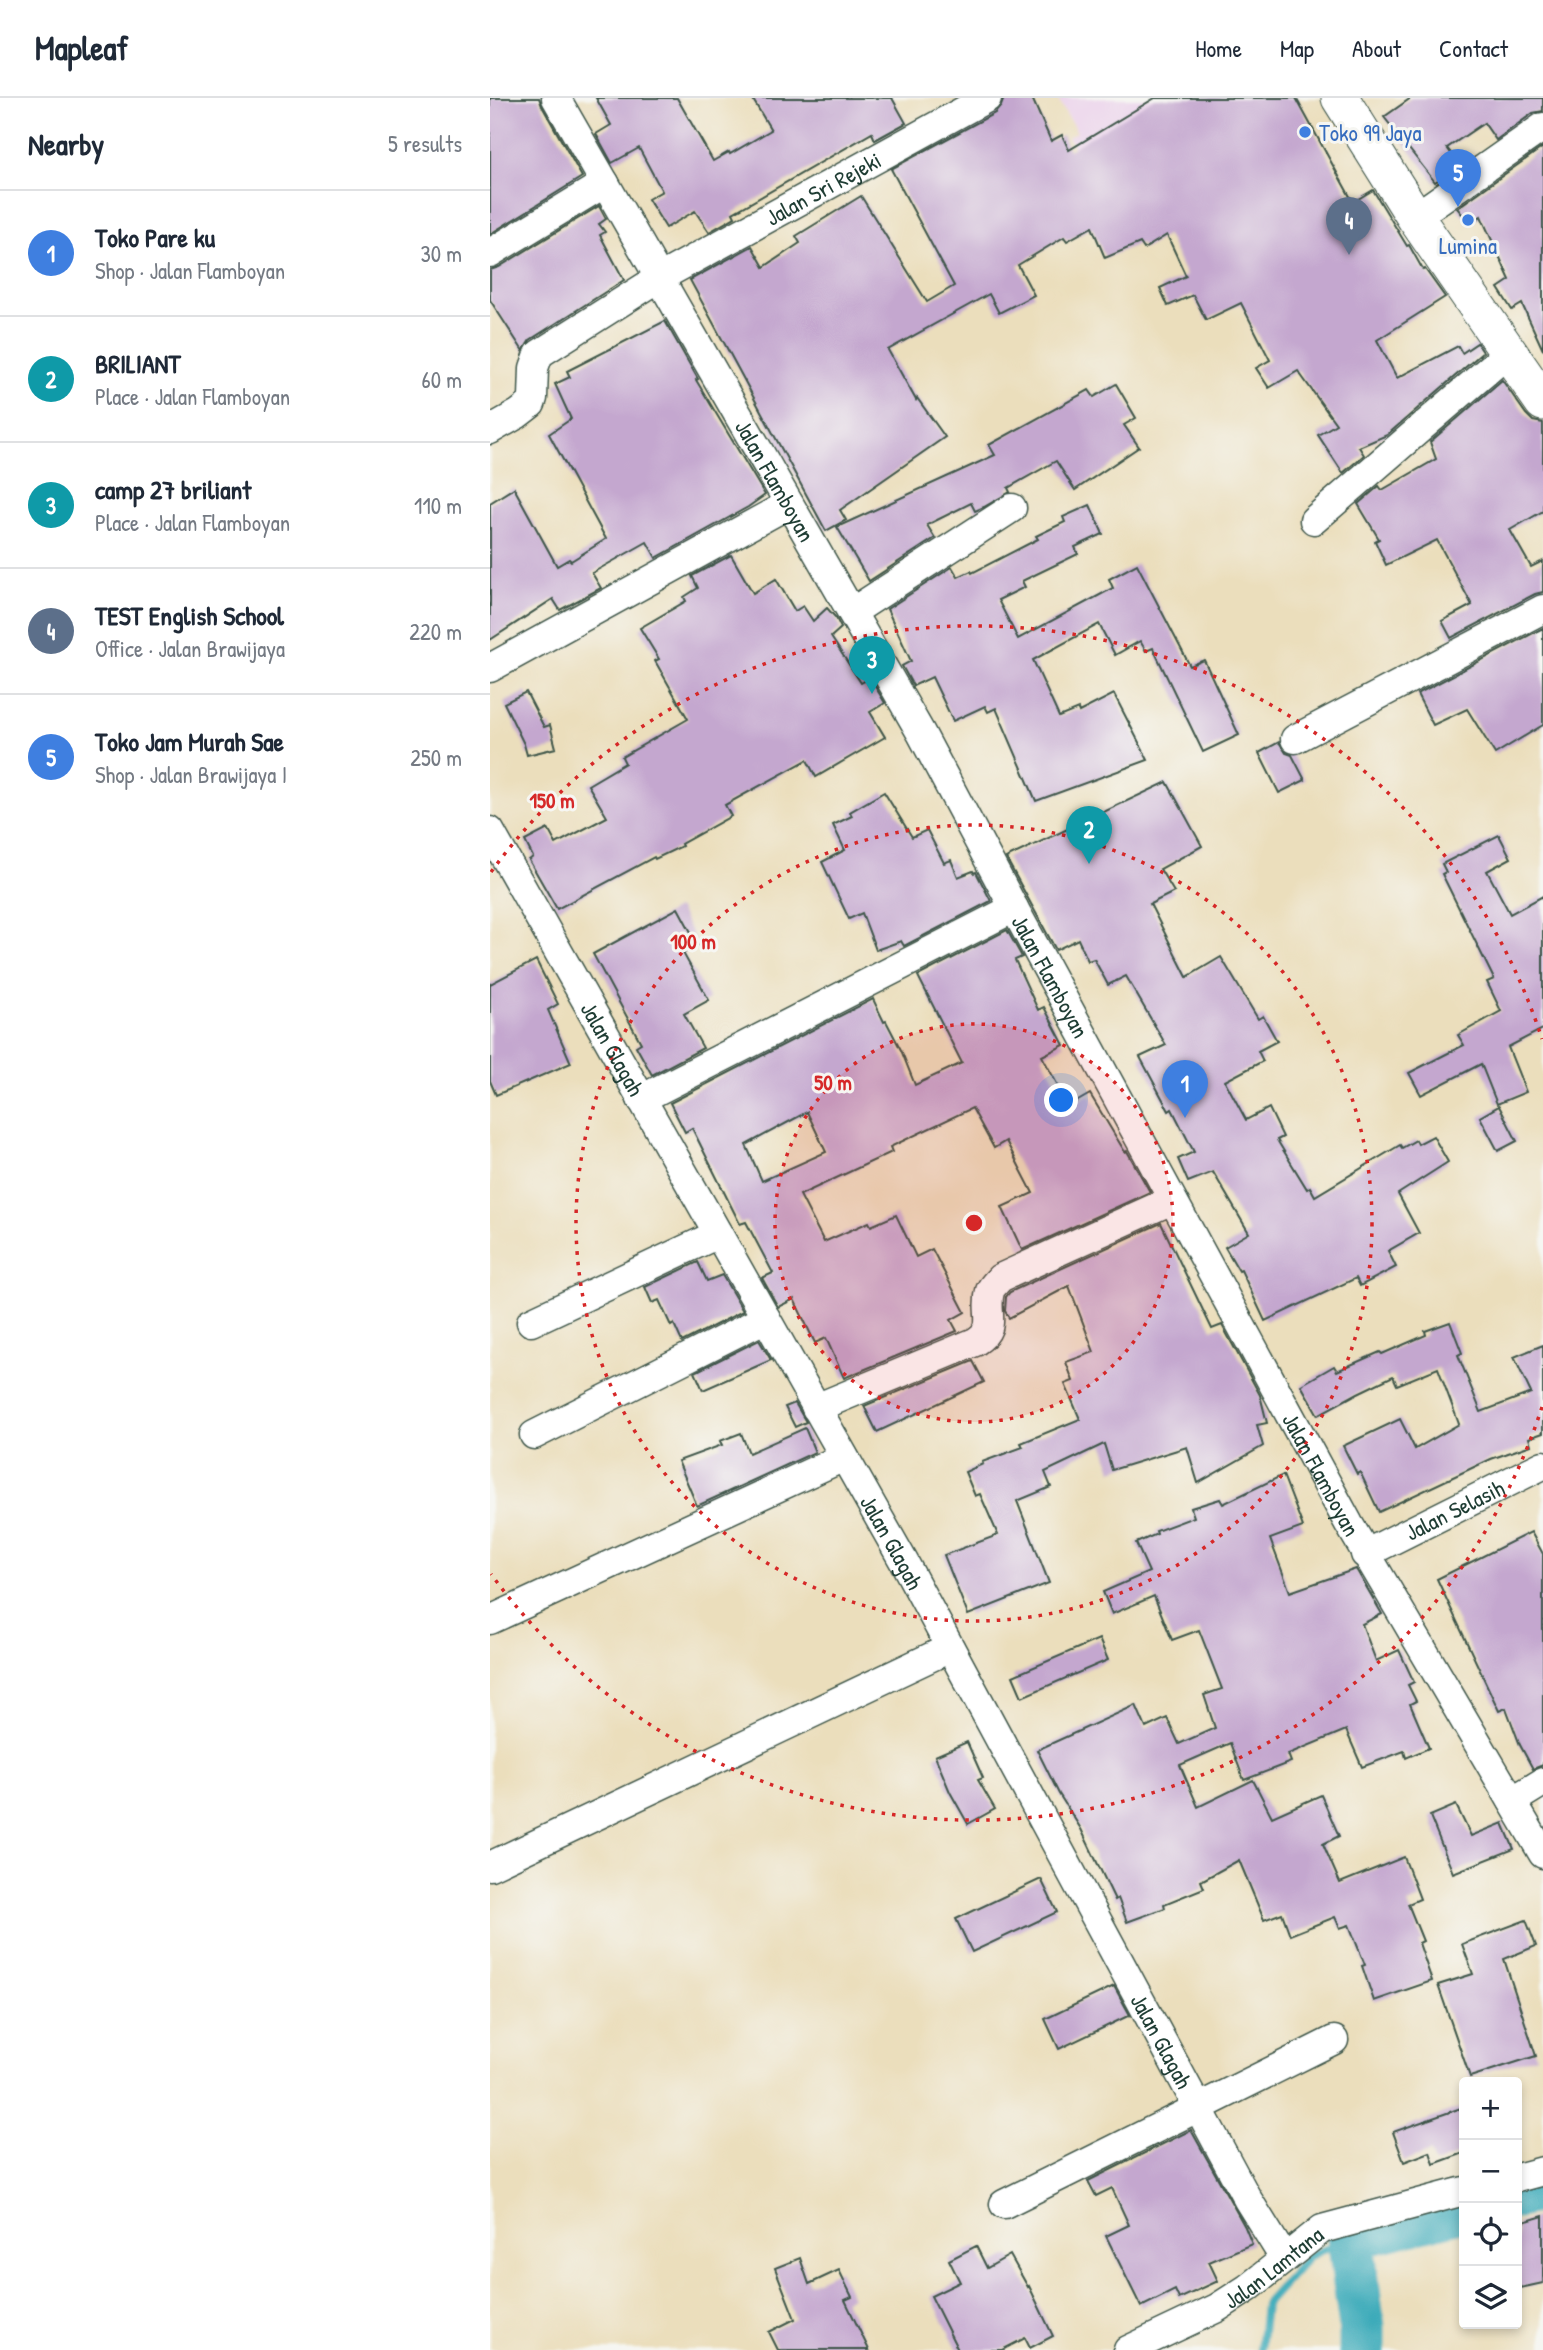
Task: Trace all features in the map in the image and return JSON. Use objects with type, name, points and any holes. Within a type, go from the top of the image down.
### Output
[{"type":"main road","points":[[1340,98],[1415,217],[1543,402]]},
{"type":"street","name":"Jalan Flamboyan","points":[[556,98],[921,733],[1013,908],[1365,1553],[1543,1854]]},
{"type":"street","name":"Jalan Sri Rejeki","points":[[490,430],[531,404],[534,368],[539,354],[659,278],[987,98]]},
{"type":"street","points":[[1415,217],[1543,127]]},
{"type":"street","points":[[490,253],[606,183]]},
{"type":"street","points":[[1314,520],[1509,352]]},
{"type":"street","points":[[490,668],[789,504]]},
{"type":"street","points":[[852,612],[1012,508]]},
{"type":"street","points":[[1295,739],[1543,608]]},
{"type":"street","name":"Jalan Glagah","points":[[490,831],[844,1457],[1248,2200],[1284,2258]]},
{"type":"street","points":[[642,1099],[1013,908]]},
{"type":"street","points":[[816,1408],[975,1342],[986,1335],[990,1324],[991,1289],[1000,1278],[1172,1200]]},
{"type":"street","points":[[531,1322],[718,1234]]},
{"type":"street","points":[[534,1435],[766,1318]]},
{"type":"street","points":[[490,1620],[844,1457]]},
{"type":"street","name":"Jalan Selasih","points":[[1365,1553],[1543,1465]]},
{"type":"street","points":[[490,1866],[950,1648]]},
{"type":"street","points":[[1512,1801],[1543,1782]]},
{"type":"street","points":[[1004,2204],[1334,2040]]},
{"type":"street","points":[[1522,2177],[1543,2171]]},
{"type":"street","name":"Jalan Lamtana","points":[[1128,2350],[1217,2308],[1248,2288],[1322,2229],[1459,2192]]},
{"type":"shaded area","points":[[1057,98],[1256,98],[1097,193],[1068,137],[1077,132]]},
{"type":"building","points":[[490,98],[539,98],[582,177],[490,234]]},
{"type":"building","points":[[596,98],[677,98],[713,161],[771,130],[752,98],[892,98],[906,123],[875,140],[872,133],[733,213],[735,217],[709,232],[695,211],[666,228],[648,199],[662,191],[639,148],[612,163],[596,134],[611,125]]},
{"type":"building","points":[[1004,98],[1032,98],[1051,141],[1062,135],[1069,150],[1155,98],[1296,98],[1353,202],[1373,190],[1423,270],[1425,269],[1445,297],[1377,340],[1397,378],[1458,346],[1462,353],[1477,343],[1483,352],[1387,435],[1359,447],[1364,455],[1343,473],[1318,435],[1336,424],[1298,371],[1269,388],[1256,368],[1270,360],[1241,303],[1206,320],[1193,295],[1168,306],[1160,288],[1186,276],[1167,235],[1144,249],[1140,243],[1105,258],[1092,227],[1067,241],[1064,237],[1018,265],[1034,295],[999,313],[989,294],[888,350],[916,400],[917,398],[945,437],[840,510],[846,520],[826,531],[690,280],[752,246],[764,267],[800,243],[796,236],[861,196],[927,302],[954,286],[891,169],[995,113]]},
{"type":"building","points":[[1411,98],[1543,98],[1543,111],[1533,113],[1496,140],[1484,123],[1447,148],[1460,165],[1435,182],[1384,117]]},
{"type":"building","points":[[1543,147],[1543,350],[1522,304],[1512,310],[1498,288],[1510,280],[1481,216],[1470,224],[1457,208]]},
{"type":"building","points":[[599,206],[606,219],[599,224],[605,232],[600,235],[624,280],[530,340],[523,351],[490,300],[490,270]]},
{"type":"building","points":[[665,321],[698,379],[696,380],[765,495],[656,558],[647,542],[592,573],[601,588],[560,610],[553,599],[490,640],[490,503],[514,488],[557,566],[569,559],[571,561],[606,539],[549,434],[571,419],[555,384],[570,377],[567,371]]},
{"type":"building","points":[[1502,380],[1526,414],[1533,421],[1543,423],[1543,511],[1510,530],[1531,567],[1543,561],[1543,592],[1451,638],[1442,621],[1472,605],[1437,540],[1386,565],[1375,541],[1379,539],[1358,504],[1379,486],[1382,490],[1436,459],[1430,442]]},
{"type":"building","points":[[1116,384],[1136,418],[1124,425],[1139,447],[1075,490],[1056,461],[1008,488],[1010,492],[984,507],[975,511],[971,503],[927,525],[935,538],[869,581],[837,527],[995,455],[989,445],[1089,390],[1094,397]]},
{"type":"building","points":[[1090,505],[1103,534],[1075,547],[1078,554],[1022,581],[1025,587],[998,600],[1018,639],[1113,588],[1109,579],[1137,564],[1190,666],[1204,660],[1239,735],[1203,752],[1153,648],[1146,651],[1140,641],[1115,655],[1099,624],[1033,660],[1059,717],[1078,709],[1079,712],[1114,694],[1148,760],[1036,801],[996,708],[988,712],[985,706],[953,721],[932,677],[913,686],[902,666],[911,661],[887,609],[952,567],[958,577],[971,571],[972,573],[1038,539],[1036,536],[1065,522],[1063,517]]},
{"type":"building","points":[[731,555],[753,593],[776,579],[795,611],[803,606],[813,621],[827,608],[836,618],[841,628],[831,637],[861,683],[870,678],[885,703],[870,712],[885,737],[816,777],[807,760],[725,805],[731,816],[681,844],[682,846],[655,859],[654,857],[557,909],[529,860],[533,857],[525,841],[548,829],[556,844],[607,817],[588,785],[625,763],[622,757],[688,719],[655,661],[659,659],[640,628],[686,601],[684,597],[698,588],[692,576]]},
{"type":"building","points":[[1543,628],[1543,725],[1495,754],[1467,709],[1433,725],[1417,694]]},
{"type":"building","points":[[526,692],[544,727],[550,725],[556,748],[527,755],[504,703]]},
{"type":"building","points":[[1279,742],[1286,753],[1292,755],[1305,780],[1279,793],[1259,753]]},
{"type":"building","points":[[1167,782],[1202,846],[1160,869],[1174,892],[1150,904],[1187,977],[1221,957],[1258,1019],[1263,1016],[1277,1041],[1258,1051],[1263,1061],[1225,1081],[1246,1120],[1269,1108],[1283,1137],[1277,1140],[1307,1189],[1310,1187],[1315,1196],[1400,1145],[1402,1148],[1416,1140],[1418,1144],[1433,1136],[1448,1162],[1398,1194],[1419,1233],[1388,1251],[1396,1267],[1360,1286],[1356,1278],[1265,1321],[1241,1270],[1239,1271],[1225,1247],[1249,1233],[1213,1172],[1188,1182],[1178,1159],[1194,1152],[1172,1109],[1169,1111],[1140,1057],[1166,1045],[1126,976],[1108,985],[1094,959],[1088,961],[1078,939],[1056,950],[1006,858]]},
{"type":"building","points":[[884,792],[912,837],[927,830],[944,863],[951,860],[958,877],[976,872],[991,901],[904,946],[901,941],[876,950],[862,913],[849,919],[822,862],[845,850],[833,825],[852,816],[850,812]]},
{"type":"building","points":[[1499,835],[1511,858],[1487,871],[1510,914],[1543,896],[1543,1029],[1508,1047],[1526,1092],[1497,1104],[1481,1064],[1421,1095],[1409,1073],[1464,1045],[1458,1035],[1501,1011],[1487,982],[1494,979],[1442,874],[1446,872],[1442,864]]},
{"type":"building","points":[[678,908],[698,945],[683,953],[709,1000],[684,1014],[703,1048],[652,1075],[636,1046],[641,1043],[593,954]]},
{"type":"building","points":[[1007,930],[1022,957],[1015,960],[1038,1010],[1044,1007],[1064,1045],[1042,1056],[1069,1106],[1090,1094],[1150,1192],[1022,1250],[1002,1207],[1033,1193],[1006,1141],[994,1148],[972,1108],[890,1147],[892,1152],[800,1195],[824,1242],[869,1222],[871,1226],[896,1215],[916,1257],[932,1249],[965,1312],[951,1320],[957,1331],[844,1378],[826,1338],[815,1343],[794,1299],[778,1307],[762,1278],[773,1273],[746,1222],[740,1224],[692,1128],[685,1132],[670,1103],[873,999],[901,1050],[915,1085],[962,1063],[918,976]],"holes":[[[807,1112],[826,1152],[762,1181],[746,1145]]]},
{"type":"building","points":[[536,960],[558,1004],[548,1010],[571,1063],[496,1095],[490,1081],[490,984]]},
{"type":"building","points":[[1499,1106],[1517,1141],[1498,1151],[1480,1117]]},
{"type":"building","points":[[1161,1223],[1212,1329],[1222,1325],[1260,1395],[1267,1423],[1257,1425],[1263,1446],[1198,1483],[1187,1447],[1112,1470],[1104,1444],[1045,1472],[1051,1487],[1017,1501],[1049,1583],[968,1615],[944,1555],[998,1535],[980,1494],[975,1496],[965,1472],[983,1464],[982,1462],[1023,1447],[1021,1443],[1080,1419],[1065,1384],[1073,1381],[1066,1362],[1094,1352],[1069,1286],[1009,1318],[1005,1311],[1006,1297],[1010,1292]]},
{"type":"building","points":[[698,1262],[707,1281],[722,1275],[743,1311],[682,1342],[659,1300],[652,1303],[645,1287]]},
{"type":"building","points":[[1450,1322],[1462,1353],[1458,1355],[1481,1412],[1531,1393],[1514,1357],[1543,1345],[1543,1433],[1529,1438],[1531,1445],[1491,1459],[1379,1512],[1360,1472],[1357,1474],[1343,1446],[1400,1419],[1415,1449],[1459,1424],[1438,1368],[1397,1385],[1393,1376],[1318,1415],[1301,1385],[1334,1366],[1337,1371],[1380,1352],[1382,1354],[1426,1335],[1425,1331]]},
{"type":"building","points":[[759,1340],[771,1360],[703,1390],[695,1372]]},
{"type":"building","points":[[973,1361],[984,1382],[877,1432],[864,1406]]},
{"type":"building","points":[[795,1403],[806,1422],[795,1427],[785,1407]]},
{"type":"building","points":[[805,1428],[815,1452],[697,1506],[678,1461],[722,1445],[720,1441],[741,1433],[749,1453]]},
{"type":"building","points":[[1283,1475],[1303,1527],[1270,1539],[1290,1592],[1356,1569],[1382,1614],[1362,1624],[1376,1661],[1399,1650],[1414,1682],[1408,1685],[1416,1701],[1410,1704],[1429,1748],[1406,1758],[1404,1751],[1362,1767],[1346,1730],[1288,1754],[1291,1762],[1244,1780],[1230,1743],[1180,1765],[1198,1807],[1253,1780],[1272,1817],[1321,1795],[1339,1836],[1323,1844],[1340,1883],[1404,1857],[1420,1899],[1408,1904],[1423,1941],[1419,1943],[1432,1981],[1374,2001],[1362,1966],[1365,1965],[1349,1925],[1340,1928],[1335,1917],[1290,1935],[1282,1913],[1264,1920],[1239,1860],[1201,1881],[1204,1888],[1164,1904],[1165,1908],[1127,1922],[1118,1898],[1115,1900],[1081,1829],[1059,1794],[1037,1750],[1136,1705],[1146,1728],[1167,1718],[1179,1744],[1215,1728],[1204,1695],[1222,1689],[1199,1630],[1172,1640],[1154,1596],[1112,1614],[1103,1592],[1149,1572],[1136,1543],[1157,1534],[1156,1531],[1194,1517],[1191,1508],[1220,1499],[1223,1504]]},
{"type":"building","points":[[1531,1532],[1543,1554],[1543,1765],[1533,1769],[1520,1745],[1506,1708],[1499,1711],[1437,1579]]},
{"type":"building","points":[[1099,1639],[1108,1660],[1022,1697],[1013,1676]]},
{"type":"building","points":[[967,1742],[983,1778],[978,1780],[995,1809],[968,1824],[950,1792],[935,1756]]},
{"type":"building","points":[[1456,1805],[1471,1836],[1503,1823],[1514,1849],[1453,1873],[1430,1816]]},
{"type":"building","points":[[1041,1879],[1057,1912],[972,1952],[956,1919]]},
{"type":"building","points":[[1526,1920],[1536,1946],[1504,1959],[1536,2056],[1470,2077],[1438,1985],[1473,1974],[1462,1944]]},
{"type":"building","points":[[1114,1986],[1130,2015],[1059,2049],[1045,2019]]},
{"type":"building","points":[[1459,2109],[1459,2155],[1434,2164],[1430,2152],[1404,2162],[1393,2132]]},
{"type":"building","points":[[1191,2130],[1252,2244],[1209,2262],[1218,2281],[1179,2299],[1175,2290],[1141,2307],[1106,2236],[1129,2225],[1112,2188],[1096,2196],[1088,2181]]},
{"type":"building","points":[[1543,2216],[1543,2283],[1522,2288],[1522,2266],[1522,2222]]},
{"type":"building","points":[[976,2246],[987,2268],[1010,2255],[1029,2286],[1053,2336],[1030,2348],[1025,2338],[1002,2350],[958,2350],[931,2296],[960,2282],[949,2260]]},
{"type":"building","points":[[800,2258],[809,2284],[839,2270],[852,2297],[845,2300],[869,2350],[778,2350],[769,2332],[795,2319],[775,2268]]},
{"type":"waterway","points":[[1522,2194],[1543,2189]]},
{"type":"waterway","points":[[1362,2350],[1362,2327],[1350,2237],[1459,2209]]},
{"type":"waterway","points":[[1260,2350],[1265,2305],[1308,2257],[1350,2237]]},
{"type":"place","name":"Toko 99 Jaya","points":[[1305,132]]},
{"type":"place","name":"Toko Jam Murah Sae","points":[[1458,207]]},
{"type":"place","name":"Lumina","points":[[1468,220]]},
{"type":"place","name":"TEST English School","points":[[1349,255]]},
{"type":"place","name":"camp 27 briliant","points":[[872,694]]},
{"type":"place","name":"BRILIANT","points":[[1089,864]]},
{"type":"place","name":"Toko Pare ku","points":[[1185,1118]]}]
